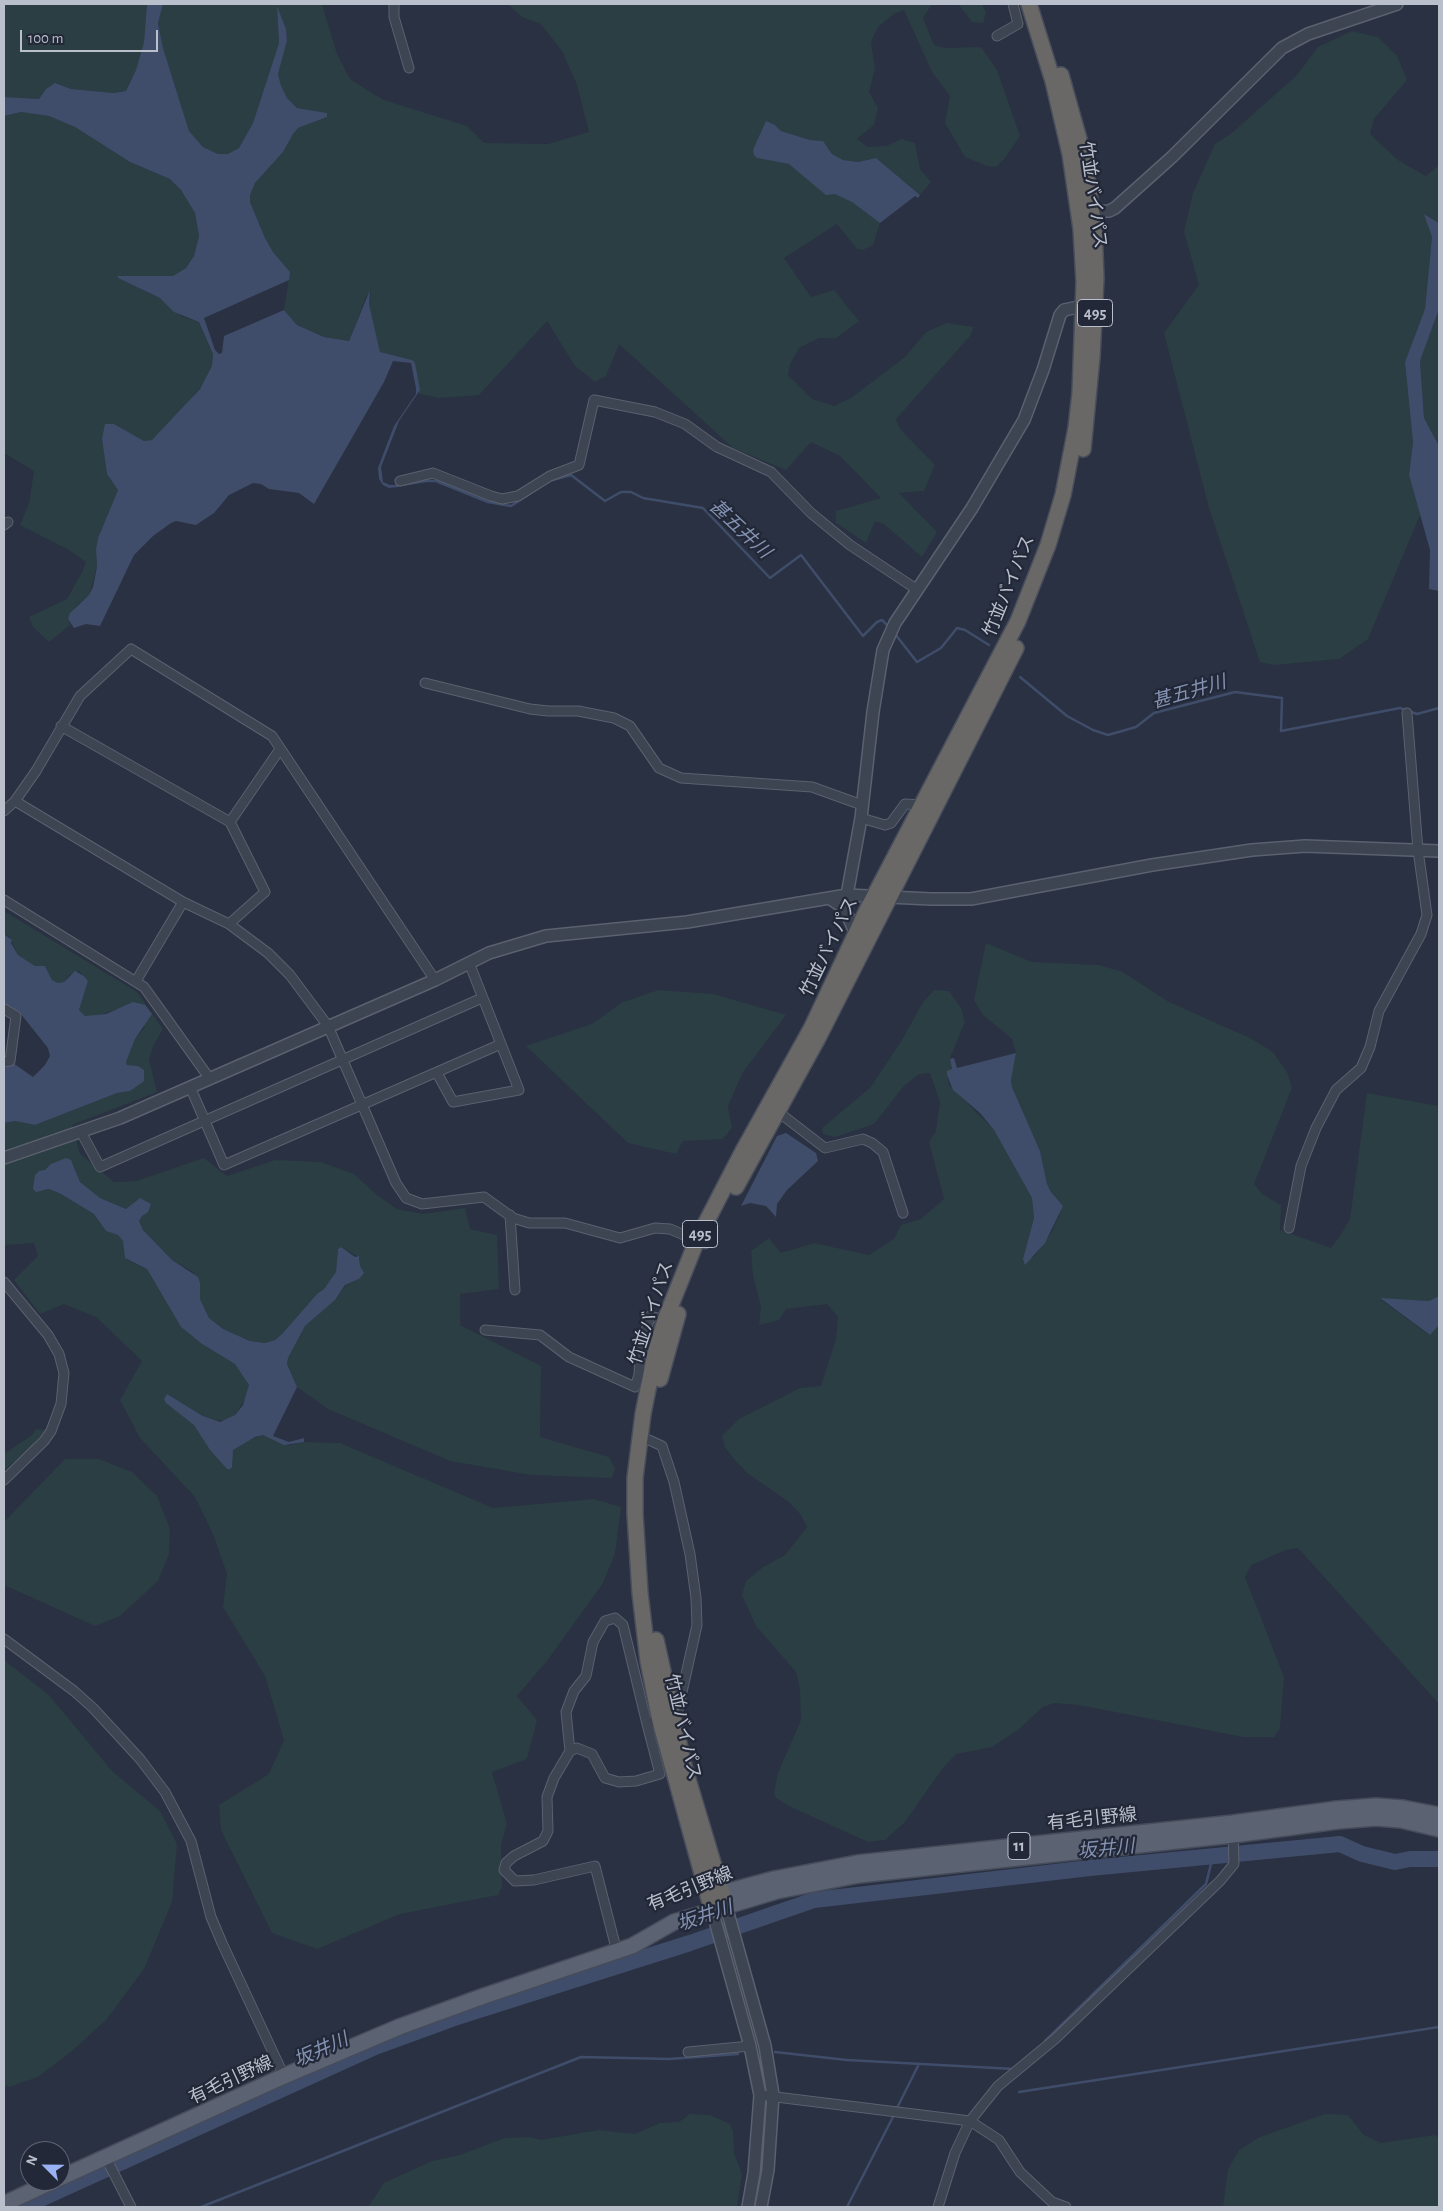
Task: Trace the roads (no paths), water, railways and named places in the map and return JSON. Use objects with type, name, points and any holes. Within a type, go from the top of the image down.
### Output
[{"type":"highway","name":"竹並バイパス","points":[[717,1902],[660,1721],[648,1661],[640,1593],[635,1478],[647,1390],[665,1320],[743,1150],[810,1030],[856,934],[883,896],[1028,624],[1064,525],[1078,477],[1086,428],[1096,278],[1086,212],[1055,90],[1029,4]]},
{"type":"highway","name":"竹並バイパス","points":[[660,1721],[658,1657],[650,1595],[645,1515],[649,1440],[655,1401],[675,1323],[701,1242],[778,1111],[817,1040],[922,806],[1018,621],[1048,545],[1063,495],[1076,428],[1080,392],[1086,212],[1084,157],[1040,4]]},
{"type":"main road","name":"有毛引野線","points":[[1233,1834],[1376,1806],[1403,1808],[1439,1815]]},
{"type":"main road","name":"有毛引野線","points":[[70,2174],[107,2160],[284,2076],[432,2014],[632,1946],[674,1922],[774,1879],[857,1864],[1233,1834],[1376,1818],[1402,1820],[1439,1829]]},
{"type":"main road","points":[[4,2204],[32,2191]]},
{"type":"street","points":[[394,4],[394,17],[409,68]]},
{"type":"street","points":[[997,36],[1018,24],[1013,4]]},
{"type":"street","points":[[1086,212],[1109,211],[1115,208],[1172,158],[1282,48],[1308,34],[1396,4]]},
{"type":"street","points":[[846,895],[861,818],[873,712],[883,650],[895,623],[972,508],[1020,427],[1043,370],[1060,315],[1064,310],[1083,306]]},
{"type":"street","points":[[400,481],[433,473],[497,497],[518,496],[550,476],[579,465],[594,400],[655,412],[685,424],[717,446],[771,472],[811,513],[834,532],[916,589]]},
{"type":"street","points":[[4,811],[15,801],[36,771],[80,696],[131,649],[272,736],[435,980]]},
{"type":"street","points":[[425,683],[530,709],[548,712],[578,711],[614,718],[630,726],[659,768],[681,778],[812,787],[862,805]]},
{"type":"street","points":[[1289,1228],[1301,1166],[1316,1128],[1336,1090],[1361,1068],[1370,1048],[1379,1011],[1423,928],[1427,914],[1418,850],[1407,712]]},
{"type":"street","points":[[61,726],[230,822],[265,892],[229,924]]},
{"type":"street","points":[[230,822],[280,749]]},
{"type":"street","points":[[15,801],[183,902],[229,924],[268,952],[290,975],[328,1026],[364,1105],[396,1183],[406,1198],[422,1204],[484,1197],[510,1215],[529,1224],[564,1223],[620,1238],[655,1228],[670,1229],[701,1242]]},
{"type":"street","points":[[861,818],[885,825],[892,823],[905,804],[922,806]]},
{"type":"street","points":[[4,1158],[81,1132],[190,1089],[328,1026],[470,965],[489,953],[546,936],[687,922],[846,895],[971,899],[1133,868],[1252,850],[1305,846],[1439,851]]},
{"type":"street","points":[[830,898],[844,908],[856,934]]},
{"type":"street","points":[[4,900],[144,987],[210,1079]]},
{"type":"street","points":[[136,981],[183,902]]},
{"type":"street","points":[[437,1072],[453,1102],[519,1090],[470,965]]},
{"type":"street","points":[[81,1132],[100,1167],[482,998]]},
{"type":"street","points":[[4,1009],[16,1016],[10,1061],[4,1062]]},
{"type":"street","points":[[190,1089],[224,1165],[501,1044]]},
{"type":"street","points":[[778,1111],[825,1148],[863,1139],[872,1142],[882,1152],[903,1213]]},
{"type":"street","points":[[510,1215],[515,1290]]},
{"type":"street","points":[[4,1282],[48,1335],[59,1354],[64,1373],[61,1404],[51,1431],[44,1441],[4,1480]]},
{"type":"street","points":[[485,1330],[540,1335],[569,1357],[635,1387],[639,1375],[640,1354],[650,1316],[665,1320]]},
{"type":"street","points":[[649,1440],[662,1446],[674,1482],[690,1554],[696,1598],[697,1625],[678,1710],[660,1721]]},
{"type":"street","points":[[570,1751],[566,1712],[574,1691],[586,1676],[593,1642],[605,1621],[615,1618],[623,1625],[660,1721],[660,1774],[636,1781],[619,1782],[605,1778],[592,1754],[577,1748],[570,1751],[554,1778],[547,1797],[548,1830],[544,1841],[514,1856],[506,1864],[504,1870],[515,1881],[534,1880],[595,1866],[617,1952]]},
{"type":"street","points":[[4,1639],[93,1708],[140,1759],[165,1792],[191,1841],[211,1917],[222,1944],[284,2076]]},
{"type":"street","points":[[938,2207],[955,2153],[970,2121],[998,2086],[1055,2039],[1220,1881],[1234,1864],[1233,1834]]},
{"type":"street","points":[[717,1902],[731,1923],[736,1938],[765,2046],[773,2095],[768,2170],[761,2207]]},
{"type":"street","points":[[717,1902],[717,1927],[750,2046],[760,2095],[754,2173],[748,2207]]},
{"type":"street","points":[[688,2052],[750,2046]]},
{"type":"street","points":[[760,2095],[773,2095],[970,2121],[1000,2140],[1020,2172],[1052,2202],[1066,2207]]},
{"type":"street","points":[[107,2160],[131,2207]]},
{"type":"water","points":[[147,4],[163,4],[158,23],[163,48],[189,131],[203,147],[218,154],[228,154],[239,148],[253,123],[279,43],[277,6],[286,29],[287,41],[278,74],[281,86],[287,98],[297,108],[327,113],[327,117],[298,128],[283,152],[255,183],[250,195],[250,202],[265,238],[273,252],[290,272],[289,280],[204,318],[215,350],[219,354],[222,353],[224,336],[284,310],[297,325],[324,337],[349,341],[370,290],[369,304],[380,352],[412,360],[415,363],[420,390],[399,421],[381,467],[383,482],[390,485],[398,485],[398,487],[389,488],[383,485],[379,479],[378,468],[394,426],[416,394],[416,388],[411,363],[393,361],[384,382],[314,504],[299,493],[269,489],[261,484],[253,483],[229,495],[214,513],[196,525],[176,521],[171,523],[153,536],[134,555],[100,626],[86,624],[74,628],[68,619],[70,613],[89,595],[93,587],[97,567],[96,549],[98,538],[118,490],[107,474],[102,439],[105,424],[114,424],[144,441],[152,440],[200,389],[212,366],[213,354],[199,322],[174,312],[160,298],[118,278],[118,276],[173,276],[186,268],[194,256],[199,236],[195,213],[181,190],[170,179],[130,162],[75,127],[49,116],[21,112],[4,116],[4,97],[39,99],[46,89],[55,83],[71,89],[114,93],[126,91],[136,70],[144,42]]},
{"type":"water","points":[[766,121],[775,125],[781,131],[810,140],[823,141],[832,154],[843,160],[858,162],[876,158],[920,195],[918,198],[915,196],[880,223],[852,202],[835,194],[826,195],[789,164],[757,158],[753,150]]},
{"type":"water","points":[[1424,214],[1439,223],[1439,309],[1420,361],[1424,418],[1439,446],[1439,591],[1429,589],[1430,550],[1409,475],[1413,442],[1405,362],[1425,309],[1432,237]]},
{"type":"water","points":[[4,934],[12,940],[11,943],[18,955],[35,966],[45,966],[52,980],[58,983],[64,982],[75,971],[84,976],[88,981],[79,1010],[85,1016],[106,1014],[133,1002],[145,1005],[152,1014],[135,1039],[126,1062],[127,1065],[138,1066],[144,1070],[144,1081],[130,1091],[117,1093],[35,1125],[15,1121],[4,1123],[4,1070],[6,1067],[13,1063],[33,1077],[45,1065],[50,1056],[48,1048],[20,1013],[4,1004]]},
{"type":"water","points":[[1016,1053],[1011,1080],[1012,1087],[1040,1151],[1047,1184],[1063,1206],[1045,1243],[1025,1265],[1023,1259],[1034,1218],[1032,1198],[994,1130],[980,1113],[953,1090],[947,1075],[947,1071],[952,1069],[950,1059],[954,1058],[957,1068]]},
{"type":"water","points":[[786,1133],[816,1153],[818,1161],[787,1190],[777,1204],[776,1217],[766,1206],[750,1203],[741,1206],[777,1136]]},
{"type":"water","points":[[66,1158],[71,1160],[80,1182],[100,1198],[126,1209],[140,1198],[151,1204],[148,1212],[139,1221],[143,1230],[172,1260],[198,1277],[200,1299],[209,1318],[223,1329],[250,1341],[265,1343],[275,1340],[282,1334],[317,1294],[324,1289],[336,1272],[338,1249],[341,1247],[355,1257],[359,1256],[360,1266],[364,1273],[359,1279],[345,1285],[335,1300],[305,1326],[288,1358],[287,1364],[297,1387],[273,1436],[289,1442],[304,1438],[304,1442],[284,1445],[263,1435],[255,1437],[233,1450],[232,1467],[227,1469],[210,1450],[194,1425],[166,1403],[164,1399],[167,1394],[203,1416],[220,1422],[235,1415],[243,1405],[249,1385],[235,1364],[202,1344],[181,1327],[147,1269],[125,1258],[123,1241],[118,1235],[106,1231],[94,1214],[61,1194],[49,1189],[36,1192],[33,1189],[35,1175],[39,1171],[45,1170],[51,1164]]},
{"type":"water","points":[[1439,1296],[1439,1325],[1430,1335],[1380,1298],[1429,1301]]},
{"type":"waterway","name":"甚五井川","points":[[396,486],[436,481],[488,502],[511,506],[549,481],[571,475],[605,501],[621,492],[631,492],[643,498],[703,508],[770,578],[801,555],[863,636],[877,622],[882,620],[890,628]]},
{"type":"waterway","name":"甚五井川","points":[[895,634],[917,662],[941,648],[957,628],[965,630],[989,645]]},
{"type":"waterway","name":"甚五井川","points":[[1020,677],[1067,716],[1093,730],[1108,735],[1136,727],[1154,713],[1235,692],[1282,698],[1281,731],[1400,708],[1417,714],[1439,708]]},
{"type":"waterway","name":"坂井川","points":[[23,2207],[375,2047],[460,2016],[690,1943],[814,1900],[1090,1868],[1340,1844],[1362,1854],[1395,1862],[1410,1859],[1439,1859]]},
{"type":"waterway","points":[[1045,2041],[1206,1884],[1213,1856]]},
{"type":"waterway","points":[[1019,2092],[1439,2027]]},
{"type":"waterway","points":[[775,2052],[847,2060],[1014,2069]]},
{"type":"waterway","points":[[201,2207],[581,2057],[669,2059],[738,2054]]},
{"type":"waterway","points":[[896,2110],[919,2064]]},
{"type":"waterway","points":[[847,2207],[894,2115]]}]
